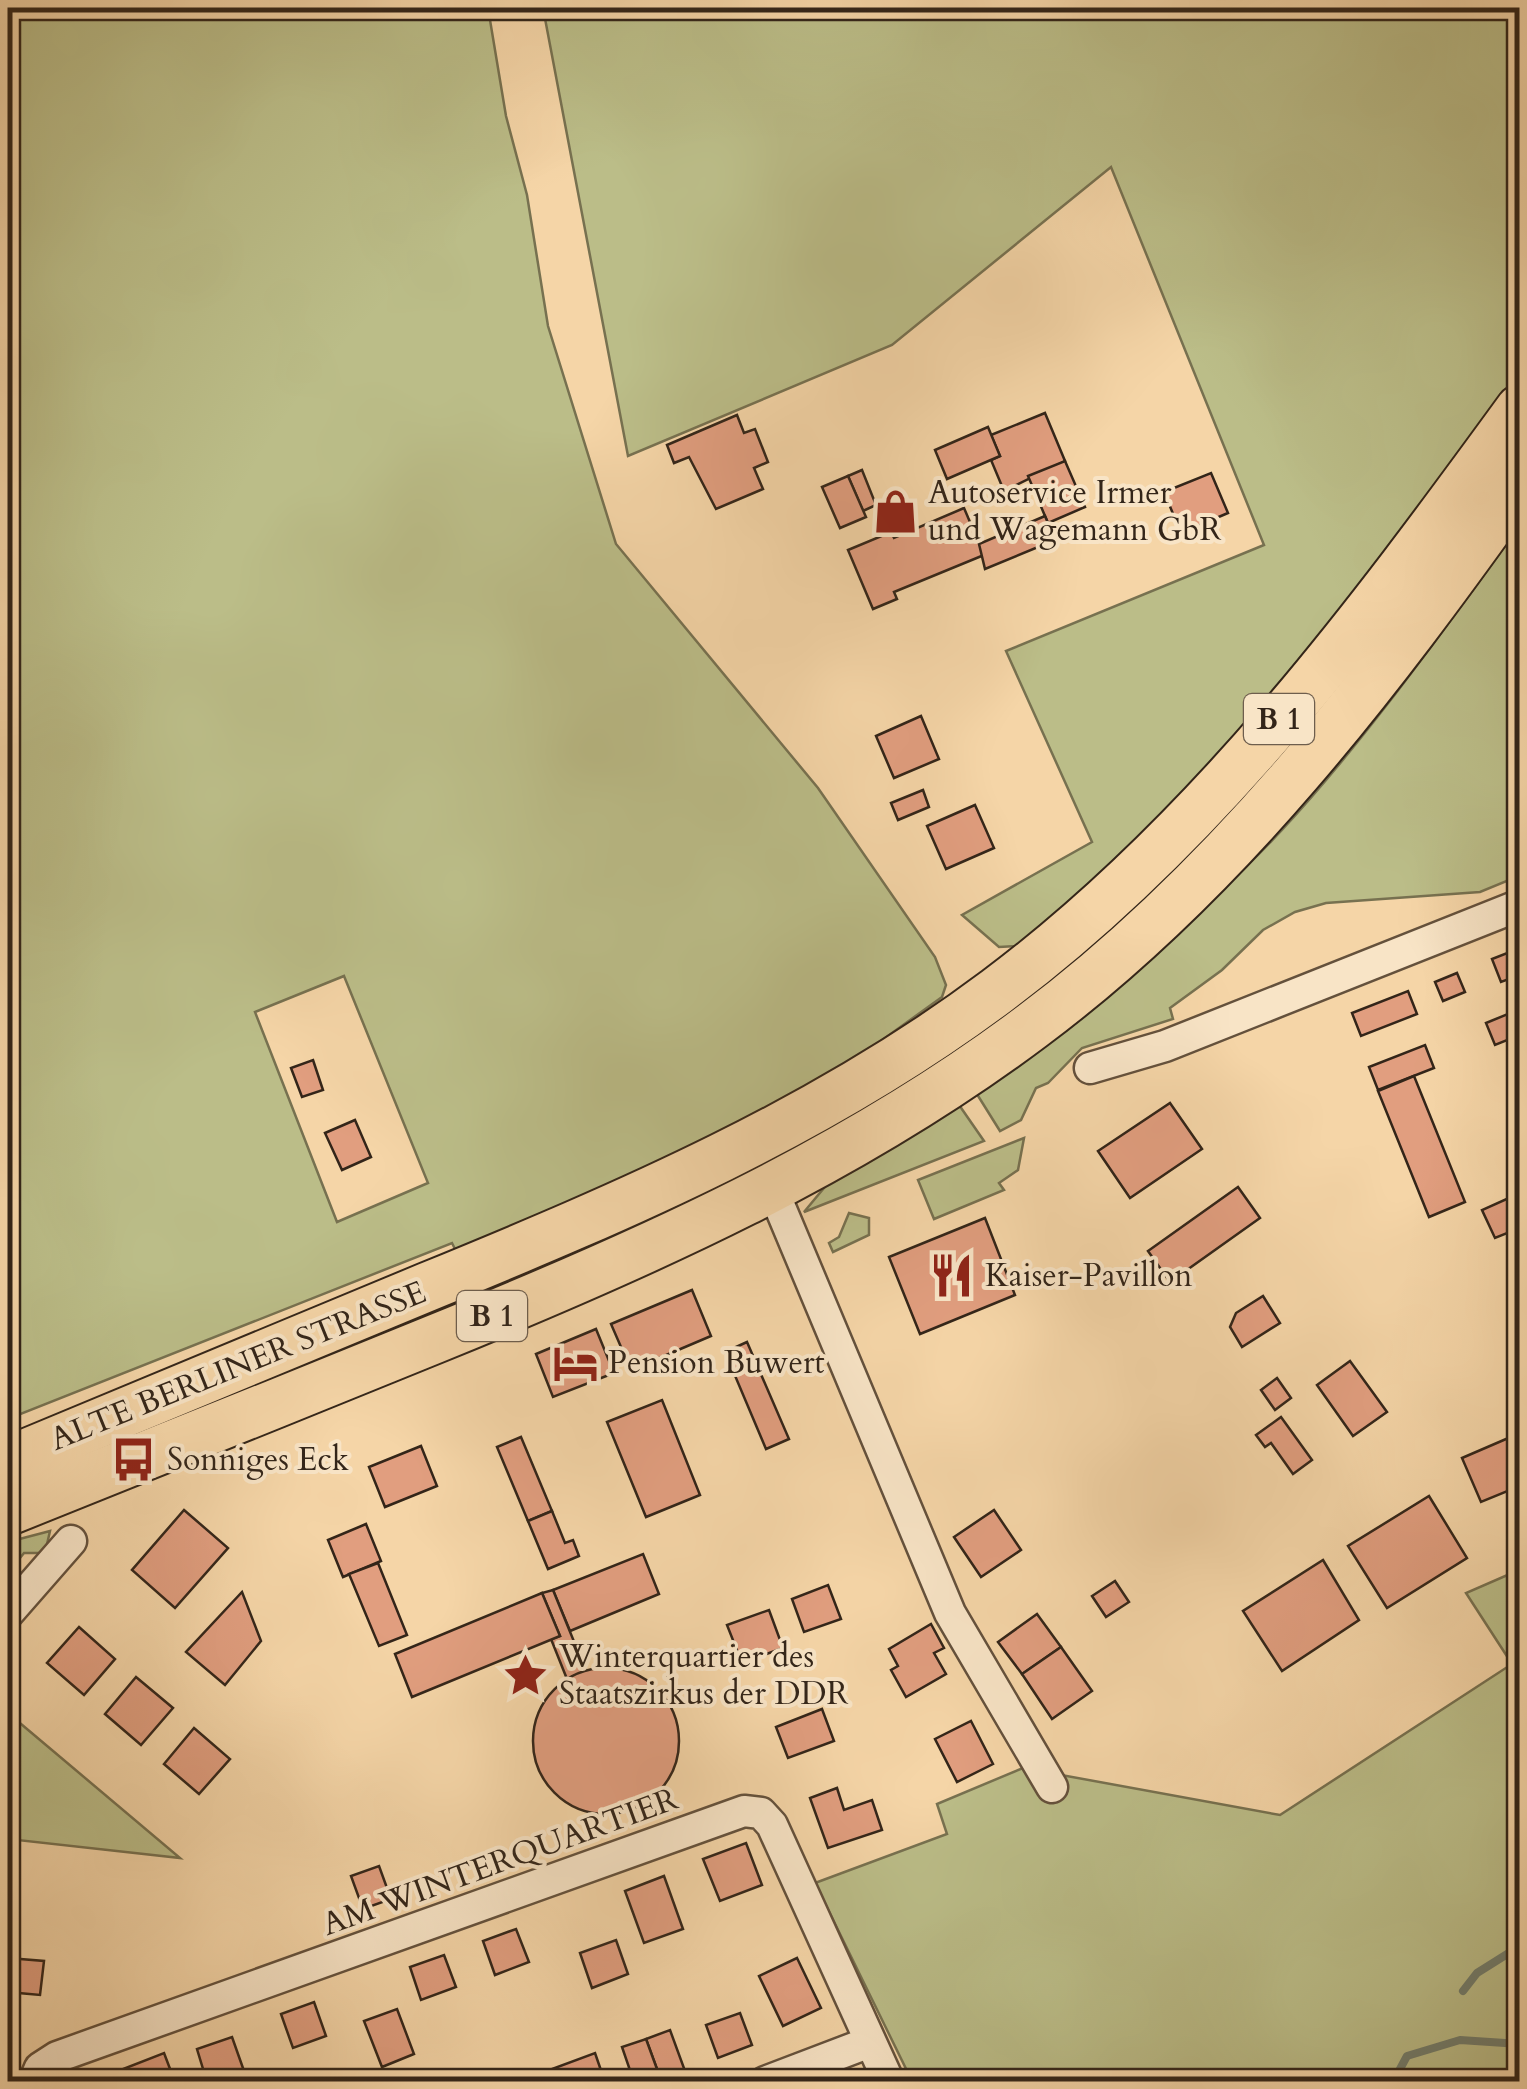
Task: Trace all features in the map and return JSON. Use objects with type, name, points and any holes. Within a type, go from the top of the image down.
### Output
[{"type":"main road","name":"ALTE BERLINER STRASSE","points":[[8,1461],[642,1196],[856,1086],[998,991],[1098,908],[1212,796],[1322,670],[1520,409]]},
{"type":"main road","name":"ALTE BERLINER STRASSE","points":[[8,1511],[541,1296],[772,1188],[870,1134],[1032,1027],[1155,922],[1309,759],[1397,650],[1520,482]]},
{"type":"street","points":[[1090,1068],[1165,1046],[1520,905]]},
{"type":"street","points":[[772,1188],[950,1613],[1052,1787]]},
{"type":"street","points":[[8,1613],[71,1541]]},
{"type":"street","name":"AM WINTERQUARTIER","points":[[34,2082],[40,2068],[57,2058],[744,1812],[761,1813],[772,1825],[890,2082]]},
{"type":"street","points":[[765,2082],[870,2042]]},
{"type":"green space","points":[[8,8],[488,8],[506,116],[527,195],[548,326],[616,544],[818,788],[935,957],[946,985],[942,997],[849,1064],[692,1152],[457,1253],[452,1243],[8,1419]],"holes":[[[344,976],[428,1183],[337,1222],[255,1012]]]},
{"type":"green space","points":[[543,8],[1519,8],[1519,375],[1255,723],[1036,938],[1017,946],[999,947],[962,915],[1092,842],[1006,651],[1264,545],[1111,167],[892,345],[628,456]]},
{"type":"green space","points":[[1519,527],[1519,876],[1480,892],[1326,903],[1295,912],[1263,930],[1222,970],[1170,1008],[1173,1019],[1082,1048],[1048,1083],[1036,1088],[1021,1120],[1000,1131],[975,1091],[1172,934],[1281,831],[1374,721]]},
{"type":"green space","points":[[957,1102],[984,1141],[804,1212],[829,1182]]},
{"type":"green space","points":[[1024,1138],[1018,1170],[999,1183],[1004,1190],[934,1219],[918,1180]]},
{"type":"green space","points":[[849,1213],[869,1218],[869,1235],[833,1252],[829,1243],[839,1237]]},
{"type":"green space","points":[[50,1531],[45,1553],[24,1553],[8,1573],[8,1542]]},
{"type":"green space","points":[[1519,1570],[1519,2081],[912,2081],[815,1883],[947,1834],[937,1804],[1023,1768],[1280,1815],[1512,1664],[1466,1593]]},
{"type":"green space","points":[[8,1713],[180,1858],[8,1839]]},
{"type":"building","points":[[1045,413],[1065,461],[1004,491],[991,460],[1000,456],[991,435]]},
{"type":"building","points":[[737,415],[744,433],[755,429],[768,462],[754,468],[763,489],[716,509],[689,457],[674,463],[667,445]]},
{"type":"building","points":[[988,427],[1000,456],[947,479],[935,450]]},
{"type":"building","points":[[1065,461],[1085,507],[1048,523],[1028,476]]},
{"type":"building","points":[[862,470],[876,505],[863,511],[848,476]]},
{"type":"building","points":[[1211,473],[1228,513],[1181,533],[1164,492]]},
{"type":"building","points":[[848,476],[866,517],[840,528],[822,487]]},
{"type":"building","points":[[964,508],[984,555],[894,592],[897,599],[873,609],[848,550],[891,532],[894,538]]},
{"type":"building","points":[[1045,516],[1055,540],[985,569],[979,544]]},
{"type":"building","points":[[921,716],[939,759],[894,778],[876,736]]},
{"type":"building","points":[[923,790],[929,807],[898,820],[891,803]]},
{"type":"building","points":[[975,805],[994,848],[946,869],[927,826]]},
{"type":"building","points":[[1520,948],[1520,975],[1501,982],[1492,959]]},
{"type":"building","points":[[1457,973],[1465,992],[1443,1001],[1435,982]]},
{"type":"building","points":[[1408,991],[1417,1014],[1361,1036],[1352,1013]]},
{"type":"building","points":[[1520,1009],[1520,1035],[1495,1045],[1486,1023]]},
{"type":"building","points":[[1520,1036],[1520,1064],[1510,1040]]},
{"type":"building","points":[[1425,1045],[1434,1068],[1378,1090],[1369,1067]]},
{"type":"building","points":[[313,1060],[323,1090],[302,1097],[291,1068]]},
{"type":"building","points":[[1414,1076],[1465,1202],[1429,1217],[1378,1091]]},
{"type":"building","points":[[1170,1103],[1202,1149],[1130,1198],[1098,1151]]},
{"type":"building","points":[[355,1120],[371,1157],[342,1170],[325,1133]]},
{"type":"building","points":[[1238,1187],[1260,1218],[1170,1282],[1148,1251]]},
{"type":"building","points":[[1520,1193],[1520,1228],[1495,1238],[1482,1210]]},
{"type":"building","name":"Kaiser-Pavillon","points":[[985,1218],[1015,1295],[920,1334],[889,1257]]},
{"type":"building","points":[[692,1290],[711,1336],[631,1370],[611,1324]]},
{"type":"building","points":[[1263,1296],[1280,1323],[1242,1347],[1230,1327],[1236,1313]]},
{"type":"building","points":[[596,1329],[614,1373],[553,1397],[536,1354]]},
{"type":"building","points":[[747,1342],[789,1439],[766,1449],[725,1352]]},
{"type":"building","points":[[1350,1361],[1387,1412],[1353,1436],[1317,1385]]},
{"type":"building","points":[[1277,1378],[1291,1398],[1275,1410],[1261,1390]]},
{"type":"building","points":[[662,1400],[700,1495],[646,1517],[607,1422]]},
{"type":"building","points":[[1281,1417],[1312,1460],[1293,1474],[1271,1443],[1265,1447],[1256,1435]]},
{"type":"building","points":[[1520,1433],[1520,1486],[1481,1502],[1462,1458]]},
{"type":"building","points":[[521,1437],[552,1511],[528,1521],[497,1447]]},
{"type":"building","points":[[421,1446],[437,1486],[385,1507],[369,1467]]},
{"type":"building","points":[[1429,1496],[1467,1558],[1387,1608],[1348,1546]]},
{"type":"building","points":[[184,1510],[228,1548],[175,1608],[132,1570]]},
{"type":"building","points":[[994,1510],[1021,1550],[981,1577],[954,1537]]},
{"type":"building","points":[[552,1511],[565,1543],[573,1540],[579,1556],[548,1569],[528,1521]]},
{"type":"building","points":[[366,1524],[381,1561],[343,1577],[328,1540]]},
{"type":"building","points":[[643,1554],[659,1594],[570,1631],[553,1590]]},
{"type":"building","points":[[1323,1560],[1359,1620],[1282,1671],[1243,1611]]},
{"type":"building","points":[[378,1563],[407,1635],[379,1646],[349,1574]]},
{"type":"building","points":[[1115,1581],[1129,1602],[1106,1617],[1092,1596]]},
{"type":"building","points":[[828,1585],[841,1619],[804,1632],[792,1599]]},
{"type":"building","points":[[553,1590],[586,1671],[567,1679],[551,1639],[560,1636],[542,1593]]},
{"type":"building","points":[[242,1592],[261,1641],[225,1685],[186,1652]]},
{"type":"building","points":[[542,1593],[560,1636],[412,1697],[395,1654]]},
{"type":"building","points":[[769,1610],[783,1648],[742,1663],[727,1625]]},
{"type":"building","points":[[1037,1614],[1061,1647],[1022,1674],[998,1642]]},
{"type":"building","points":[[931,1624],[944,1648],[934,1653],[946,1674],[906,1697],[891,1670],[898,1666],[889,1649]]},
{"type":"building","points":[[79,1627],[115,1659],[84,1695],[47,1663]]},
{"type":"building","points":[[1061,1647],[1092,1691],[1052,1719],[1022,1674]]},
{"type":"building","points":[[606,1668],[634,1673],[658,1689],[674,1713],[679,1741],[674,1769],[658,1793],[634,1809],[606,1814],[578,1809],[554,1793],[538,1769],[533,1741],[538,1713],[554,1689],[578,1673]]},
{"type":"building","points":[[136,1677],[173,1708],[141,1745],[105,1714]]},
{"type":"building","points":[[822,1709],[834,1741],[788,1758],[776,1727]]},
{"type":"building","points":[[971,1721],[993,1764],[957,1782],[935,1739]]},
{"type":"building","points":[[194,1728],[230,1759],[199,1794],[164,1764]]},
{"type":"building","points":[[837,1788],[844,1810],[872,1800],[882,1830],[828,1848],[810,1798]]},
{"type":"building","points":[[746,1843],[762,1885],[720,1901],[703,1859]]},
{"type":"building","points":[[379,1866],[391,1899],[363,1909],[351,1876]]},
{"type":"building","points":[[664,1876],[683,1929],[644,1943],[625,1891]]},
{"type":"building","points":[[516,1929],[529,1962],[495,1975],[483,1941]]},
{"type":"building","points":[[616,1940],[628,1974],[592,1988],[580,1953]]},
{"type":"building","points":[[444,1955],[456,1987],[421,2000],[410,1967]]},
{"type":"building","points":[[8,1958],[44,1961],[40,1995],[8,1992]]},
{"type":"building","points":[[797,1958],[821,2008],[783,2026],[759,1976]]},
{"type":"building","points":[[314,2002],[326,2036],[293,2048],[281,2014]]},
{"type":"building","points":[[397,2009],[414,2054],[382,2067],[364,2021]]},
{"type":"building","points":[[740,2013],[752,2045],[718,2058],[706,2025]]},
{"type":"building","points":[[670,2030],[685,2071],[661,2080],[646,2039]]},
{"type":"building","points":[[232,2037],[244,2071],[207,2082],[197,2049]]},
{"type":"building","points":[[646,2039],[661,2080],[634,2082],[622,2047]]},
{"type":"building","points":[[164,2053],[175,2082],[122,2082],[118,2071]]},
{"type":"building","points":[[595,2053],[605,2082],[556,2082],[552,2069]]},
{"type":"waterway","points":[[1463,1991],[1477,1973],[1520,1946]]},
{"type":"waterway","points":[[1393,2082],[1407,2056],[1460,2040],[1520,2044]]},
{"type":"place","name":"Autoservice Irmer und Wagemann GbR","points":[[895,511]]},
{"type":"place","name":"Kaiser-Pavillon","points":[[952,1276]]},
{"type":"place","name":"Pension Buwert","points":[[575,1363]]},
{"type":"place","name":"Sonniges Eck","points":[[134,1460]]},
{"type":"place","name":"Winterquartier des Staatszirkus der DDR","points":[[526,1675]]}]
